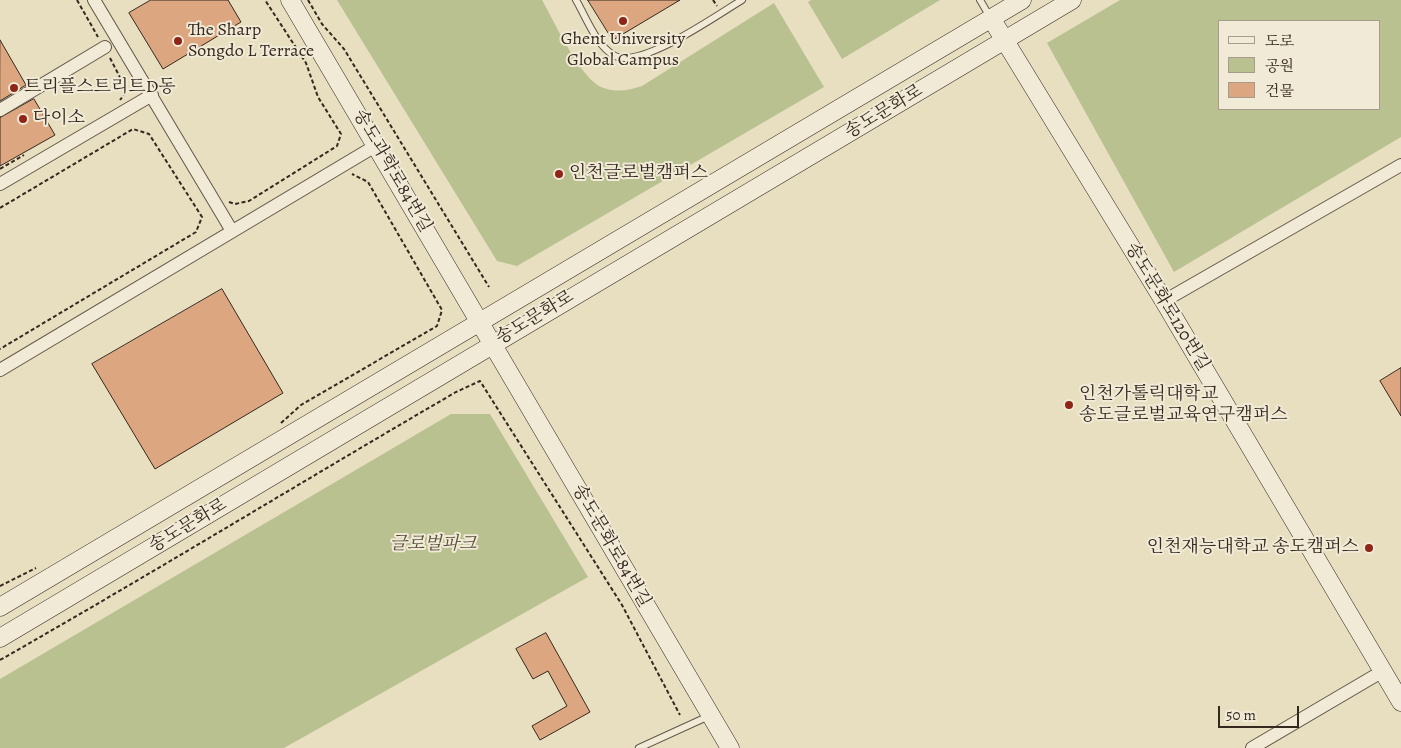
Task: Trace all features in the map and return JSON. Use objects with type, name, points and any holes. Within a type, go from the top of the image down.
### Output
[{"type":"street","points":[[94,0],[232,231]]},
{"type":"street","name":"송도과학로84번길","points":[[290,0],[377,145],[492,344]]},
{"type":"street","name":"송도문화로","points":[[0,607],[1022,0]]},
{"type":"street","name":"송도문화로","points":[[0,638],[1072,0]]},
{"type":"street","name":"송도문화로120번길","points":[[991,18],[1164,301],[1401,702]]},
{"type":"street","points":[[0,110],[104,47]]},
{"type":"street","points":[[0,184],[152,95]]},
{"type":"street","points":[[0,370],[377,145]]},
{"type":"street","points":[[1164,301],[1401,165]]},
{"type":"street","name":"송도문화로84번길","points":[[492,344],[730,748]]},
{"type":"street","points":[[1252,748],[1383,671]]},
{"type":"lane","points":[[576,0],[602,44],[615,56],[632,59],[650,54],[742,0]]},
{"type":"lane","points":[[980,0],[991,18]]},
{"type":"lane","points":[[639,748],[710,715]]},
{"type":"path","points":[[226,201],[235,204],[249,201],[338,146],[341,134],[318,97],[306,63],[265,0]]},
{"type":"path","points":[[308,0],[322,24],[344,50],[489,287]]},
{"type":"path","points":[[0,208],[133,129],[149,134],[202,217],[196,232],[0,349]]},
{"type":"path","points":[[275,428],[301,404],[437,326],[442,310],[368,182],[352,174]]},
{"type":"path","points":[[0,660],[116,594],[300,482],[456,392],[480,381],[622,605],[680,715]]},
{"type":"path","points":[[0,586],[36,568]]},
{"type":"green space","name":"인천글로벌캠퍼스","points":[[337,0],[542,0],[569,50],[587,75],[604,88],[619,91],[642,86],[774,3],[824,87],[517,266],[497,261]]},
{"type":"green space","points":[[811,0],[940,0],[842,59],[808,2]]},
{"type":"green space","points":[[1120,0],[1401,0],[1401,137],[1174,272],[1047,43]]},
{"type":"green space","name":"글로벌파크","points":[[451,414],[490,414],[588,577],[284,748],[0,748],[0,679]]},
{"type":"building","name":"The Sharp Songdo L Terrace","points":[[151,0],[228,0],[241,22],[163,69],[129,13]]},
{"type":"building","name":"Ghent University Global Campus","points":[[588,0],[680,0],[613,40]]},
{"type":"building","points":[[0,40],[26,85],[0,101]]},
{"type":"building","name":"트리플스트리트D동","points":[[34,99],[55,135],[0,166],[0,118]]},
{"type":"building","points":[[222,289],[283,393],[155,469],[92,364]]},
{"type":"building","points":[[1401,368],[1401,416],[1380,381]]},
{"type":"building","points":[[546,633],[590,712],[540,740],[532,726],[567,706],[548,671],[533,679],[516,649]]},
{"type":"place","name":"Ghent University Global Campus","points":[[623,21]]},
{"type":"place","name":"The Sharp Songdo L Terrace","points":[[178,41]]},
{"type":"place","name":"트리플스트리트D동","points":[[14,88]]},
{"type":"place","name":"다이소","points":[[23,119]]},
{"type":"place","name":"인천글로벌캠퍼스","points":[[559,174]]},
{"type":"place","name":"인천가톨릭대학교 송도글로벌교육연구캠퍼스","points":[[1069,405]]},
{"type":"place","name":"인천재능대학교 송도캠퍼스","points":[[1369,548]]}]
